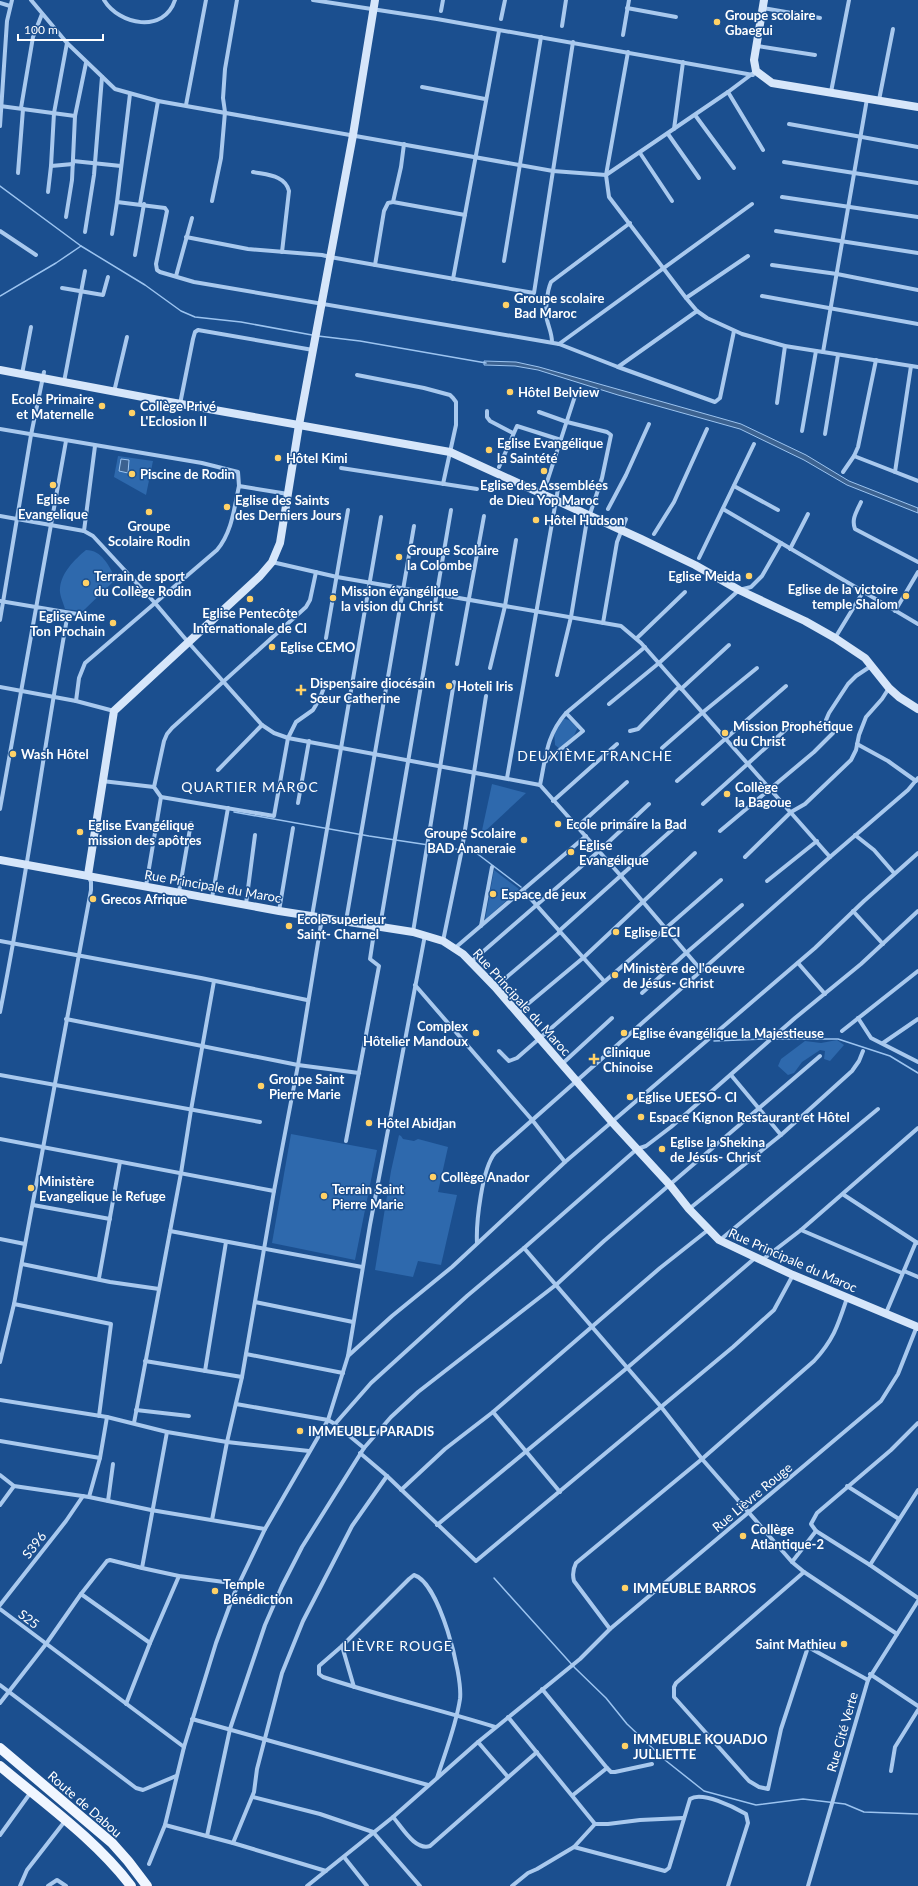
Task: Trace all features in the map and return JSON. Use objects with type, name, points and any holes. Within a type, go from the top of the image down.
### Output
[{"type":"main road","name":"Route de Dabou","points":[[0,1748],[112,1843],[147,1886]]},
{"type":"main road","points":[[1,1768],[93,1843],[114,1864],[131,1886]]},
{"type":"street","points":[[0,126],[2,54],[12,0]]},
{"type":"street","points":[[31,0],[86,63],[115,89],[130,94],[158,101],[553,171],[606,175],[674,130],[755,73]]},
{"type":"street","points":[[104,0],[111,10],[123,18],[142,23],[151,22],[162,18],[174,4],[175,0]]},
{"type":"street","points":[[186,105],[206,0]]},
{"type":"street","points":[[212,201],[221,158],[225,112],[223,98],[225,69],[237,0]]},
{"type":"street","points":[[313,0],[438,19],[499,31],[755,73],[772,83],[918,107]]},
{"type":"street","points":[[0,1362],[22,1264],[66,1019],[92,886],[88,875],[114,710],[260,576],[272,562],[280,543],[299,425],[353,135],[375,0]]},
{"type":"street","points":[[441,11],[443,0]]},
{"type":"street","points":[[501,19],[505,0]]},
{"type":"street","points":[[562,26],[566,0]]},
{"type":"street","points":[[623,35],[629,0]]},
{"type":"street","points":[[831,92],[849,0]]},
{"type":"street","points":[[0,3],[10,6]]},
{"type":"street","points":[[755,73],[754,60],[763,4],[820,18]]},
{"type":"street","points":[[627,8],[676,17]]},
{"type":"street","points":[[18,173],[22,108],[33,37],[42,14]]},
{"type":"street","points":[[879,100],[893,29]]},
{"type":"street","points":[[453,279],[485,99],[499,31]]},
{"type":"street","points":[[504,261],[518,165],[541,37]]},
{"type":"street","points":[[186,237],[248,249],[322,254],[330,257],[531,294],[534,293],[573,42]]},
{"type":"street","points":[[48,192],[54,112],[67,43]]},
{"type":"street","points":[[756,46],[815,55]]},
{"type":"street","points":[[628,52],[606,175],[609,196],[662,268],[697,311],[734,331],[785,346],[918,367]]},
{"type":"street","points":[[674,130],[683,62]]},
{"type":"street","points":[[66,217],[73,162],[75,116],[86,63]]},
{"type":"street","points":[[86,232],[92,195],[102,77]]},
{"type":"street","points":[[422,87],[485,99]]},
{"type":"street","points":[[728,92],[763,150]]},
{"type":"street","points":[[112,234],[130,94]]},
{"type":"street","points":[[823,352],[867,98]]},
{"type":"street","points":[[135,255],[158,101]]},
{"type":"street","points":[[0,106],[75,116]]},
{"type":"street","points":[[695,115],[734,168]]},
{"type":"street","points":[[789,124],[918,147]]},
{"type":"street","points":[[668,134],[699,178]]},
{"type":"street","points":[[393,202],[401,167],[404,144]]},
{"type":"street","points":[[640,153],[672,201]]},
{"type":"street","points":[[51,166],[73,162],[121,166]]},
{"type":"street","points":[[784,162],[855,172],[918,184]]},
{"type":"street","points":[[253,172],[276,177],[288,185],[289,191],[282,252]]},
{"type":"street","points":[[782,197],[918,217]]},
{"type":"street","points":[[117,202],[165,208],[167,211],[156,264],[157,270],[164,274],[194,282],[552,342],[715,402],[720,398],[734,331]]},
{"type":"street","points":[[375,265],[384,212],[388,203],[393,202],[465,215]]},
{"type":"street","points":[[559,344],[752,204]]},
{"type":"street","points":[[176,276],[192,218]]},
{"type":"street","points":[[552,342],[551,329],[547,319],[549,289],[551,282],[630,223]]},
{"type":"street","points":[[0,231],[36,255]]},
{"type":"street","points":[[776,231],[918,254]]},
{"type":"street","points":[[686,298],[748,256]]},
{"type":"street","points":[[772,265],[837,274],[918,290]]},
{"type":"street","points":[[64,382],[85,271]]},
{"type":"street","points":[[62,288],[81,292],[103,294],[108,277]]},
{"type":"street","points":[[762,296],[918,324]]},
{"type":"street","points":[[618,367],[697,311]]},
{"type":"street","points":[[22,374],[31,327]]},
{"type":"street","points":[[180,404],[193,339],[195,332],[198,330],[313,350]]},
{"type":"street","points":[[114,392],[127,337]]},
{"type":"street","points":[[777,403],[785,346]]},
{"type":"street","points":[[802,431],[816,351]]},
{"type":"street","points":[[825,434],[838,354]]},
{"type":"street","points":[[843,472],[854,456],[858,447],[876,360]]},
{"type":"street","points":[[895,472],[911,366]]},
{"type":"street","points":[[0,370],[22,374],[43,375],[64,382],[114,392],[450,452],[695,565],[739,590],[804,621],[835,638],[865,658],[889,688],[899,697],[918,709]]},
{"type":"street","points":[[0,620],[31,435],[43,375]]},
{"type":"street","points":[[356,375],[424,388],[450,395],[456,402],[456,415],[443,484]]},
{"type":"street","points":[[546,485],[576,393]]},
{"type":"street","points":[[487,411],[487,417],[490,421],[513,433]]},
{"type":"street","points":[[539,412],[566,422],[607,432],[611,435],[602,478],[586,526],[571,617],[557,676]]},
{"type":"street","points":[[608,509],[626,476],[649,424]]},
{"type":"street","points":[[499,467],[513,433],[518,426],[560,440]]},
{"type":"street","points":[[0,429],[202,463],[238,472],[239,486],[230,527],[223,542],[217,550],[85,663],[79,678],[76,701]]},
{"type":"street","points":[[654,534],[676,496],[706,429]]},
{"type":"street","points":[[0,810],[66,441]]},
{"type":"street","points":[[699,558],[754,444]]},
{"type":"street","points":[[84,531],[96,446]]},
{"type":"street","points":[[854,456],[918,481]]},
{"type":"street","points":[[341,468],[477,489]]},
{"type":"street","points":[[239,486],[288,494]]},
{"type":"street","points":[[734,486],[778,510]]},
{"type":"street","points":[[507,778],[558,489]]},
{"type":"street","points":[[861,502],[853,520],[855,529],[918,562]]},
{"type":"street","points":[[326,638],[348,510]]},
{"type":"street","points":[[346,1141],[379,966],[370,958],[378,926],[451,510]]},
{"type":"street","points":[[723,510],[918,624]]},
{"type":"street","points":[[790,549],[808,514]]},
{"type":"street","points":[[0,516],[84,531],[100,542],[262,725],[274,733],[288,738],[375,753],[540,785],[622,876],[700,970]]},
{"type":"street","points":[[457,664],[470,600],[484,516]]},
{"type":"street","points":[[312,916],[382,517]]},
{"type":"street","points":[[603,623],[617,542],[626,519]]},
{"type":"street","points":[[346,921],[414,526]]},
{"type":"street","points":[[490,668],[505,606],[516,540]]},
{"type":"street","points":[[609,704],[659,664],[739,590],[751,587],[762,576],[781,543]]},
{"type":"street","points":[[272,562],[337,577],[621,626],[637,638],[830,856]]},
{"type":"street","points":[[154,787],[167,734],[306,607],[310,600],[316,572]]},
{"type":"street","points":[[895,611],[918,572]]},
{"type":"street","points":[[637,638],[685,592]]},
{"type":"street","points":[[835,638],[863,592]]},
{"type":"street","points":[[2,601],[83,615]]},
{"type":"street","points":[[0,1010],[28,865],[53,697],[68,612]]},
{"type":"street","points":[[630,731],[638,729],[680,688],[729,646]]},
{"type":"street","points":[[540,785],[551,734],[566,713],[645,647]]},
{"type":"street","points":[[720,831],[814,752],[833,733],[834,728],[826,720],[829,713],[853,679],[871,666]]},
{"type":"street","points":[[662,748],[757,668]]},
{"type":"street","points":[[413,932],[442,766],[454,682]]},
{"type":"street","points":[[161,797],[274,816],[288,738],[296,722],[313,710],[320,698],[325,684]]},
{"type":"street","points":[[677,781],[786,686]]},
{"type":"street","points":[[0,687],[76,701],[114,710]]},
{"type":"street","points":[[745,857],[791,812],[805,804],[846,766],[854,755],[858,744],[859,734],[866,717],[882,699],[889,688]]},
{"type":"street","points":[[443,941],[475,773],[486,696]]},
{"type":"street","points":[[545,762],[582,734],[582,729],[566,713]]},
{"type":"street","points":[[703,804],[792,724]]},
{"type":"street","points":[[218,770],[262,725]]},
{"type":"street","points":[[298,803],[309,742]]},
{"type":"street","points":[[553,801],[617,744]]},
{"type":"street","points":[[477,1243],[478,1214],[488,1163],[495,1153],[700,970],[917,780],[858,744]]},
{"type":"street","points":[[102,781],[154,787],[161,797],[146,886]]},
{"type":"street","points":[[577,827],[627,782]]},
{"type":"street","points":[[471,962],[599,851],[650,804]]},
{"type":"street","points":[[212,898],[228,808]]},
{"type":"street","points":[[179,892],[191,823]]},
{"type":"street","points":[[279,910],[293,828]]},
{"type":"street","points":[[495,987],[559,932],[674,828]]},
{"type":"street","points":[[246,904],[255,835]]},
{"type":"street","points":[[855,835],[874,850],[894,873]]},
{"type":"street","points":[[455,948],[586,836]]},
{"type":"street","points":[[767,881],[816,841]]},
{"type":"street","points":[[348,1356],[392,1316],[452,1267],[565,1162],[798,963],[918,852]]},
{"type":"street","points":[[517,1013],[583,958],[695,853]]},
{"type":"street","name":"Rue Principale du Maroc","points":[[0,860],[322,918],[413,932],[443,941],[455,948],[471,962],[495,987],[612,1122],[670,1185],[689,1209],[719,1240],[793,1275],[918,1326]]},
{"type":"street","points":[[480,926],[492,867]]},
{"type":"street","points":[[499,1051],[507,1060],[512,1061],[540,1039],[604,981],[721,880]]},
{"type":"street","points":[[523,890],[604,981]]},
{"type":"street","points":[[642,993],[686,952],[742,905]]},
{"type":"street","points":[[853,911],[883,944]]},
{"type":"street","points":[[335,1424],[371,1383],[467,1296],[637,1149],[646,1146],[671,1127],[795,1018],[883,944],[918,911]]},
{"type":"street","points":[[212,1520],[227,1442],[242,1376],[274,1191],[298,1065],[307,1000],[322,918]]},
{"type":"street","points":[[149,1864],[165,1825],[184,1747],[216,1643],[239,1584],[265,1528],[328,1420],[343,1373],[348,1356],[362,1267],[425,935]]},
{"type":"street","points":[[0,941],[307,1000]]},
{"type":"street","points":[[798,963],[825,994]]},
{"type":"street","points":[[842,1031],[918,971]]},
{"type":"street","points":[[134,1423],[181,1172],[214,981]]},
{"type":"street","points":[[415,985],[532,1121],[565,1162]]},
{"type":"street","points":[[562,1064],[612,1018]]},
{"type":"street","points":[[858,1018],[871,1038],[918,1062]]},
{"type":"street","points":[[66,1019],[298,1065],[359,1073]]},
{"type":"street","points":[[882,1044],[918,1019]]},
{"type":"street","points":[[689,1209],[781,1135],[852,1071],[859,1061],[863,1051]]},
{"type":"street","points":[[207,1836],[230,1729],[265,1625],[282,1586],[321,1515],[360,1453],[391,1417],[418,1392],[557,1284],[820,1056]]},
{"type":"street","points":[[0,1075],[260,1122]]},
{"type":"street","points":[[731,1075],[781,1135]]},
{"type":"street","points":[[719,1240],[878,1109]]},
{"type":"street","points":[[437,1525],[758,1259],[801,1230],[844,1195],[918,1128]]},
{"type":"street","points":[[0,1139],[181,1172],[274,1191]]},
{"type":"street","points":[[99,1278],[120,1162]]},
{"type":"street","points":[[844,1195],[917,1243],[886,1313]]},
{"type":"street","points":[[33,1205],[110,1219]]},
{"type":"street","points":[[401,1490],[445,1449],[493,1412],[660,1268],[708,1230]]},
{"type":"street","points":[[801,1230],[918,1277]]},
{"type":"street","points":[[170,1231],[362,1267]]},
{"type":"street","points":[[0,1239],[25,1244]]},
{"type":"street","points":[[205,1371],[226,1242]]},
{"type":"street","points":[[524,1248],[557,1284],[662,1408],[702,1459],[792,1562],[804,1572],[897,1634]]},
{"type":"street","points":[[22,1264],[99,1278],[110,1282],[159,1289]]},
{"type":"street","points":[[360,1453],[388,1476],[437,1525],[476,1561],[662,1408],[733,1347],[774,1310],[793,1275]]},
{"type":"street","points":[[610,1630],[574,1581],[572,1575],[573,1568],[581,1558],[702,1459],[806,1368],[822,1352],[836,1331],[847,1298]]},
{"type":"street","points":[[255,1302],[353,1322]]},
{"type":"street","points":[[14,1304],[111,1324],[99,1416]]},
{"type":"street","name":"Rue Lièvre Rouge","points":[[309,1885],[393,1817],[495,1727],[574,1664],[610,1630],[881,1401],[898,1374],[918,1326]]},
{"type":"street","points":[[246,1354],[343,1373]]},
{"type":"street","points":[[145,1361],[242,1376]]},
{"type":"street","points":[[0,1400],[107,1417],[167,1432],[227,1442],[309,1452]]},
{"type":"street","points":[[236,1404],[328,1420],[364,1448]]},
{"type":"street","points":[[136,1410],[189,1416]]},
{"type":"street","points":[[493,1412],[560,1492]]},
{"type":"street","points":[[89,1497],[100,1458],[107,1417]]},
{"type":"street","points":[[918,1423],[891,1450],[847,1486],[812,1519],[811,1524],[816,1531],[870,1565],[918,1598]]},
{"type":"street","points":[[142,1568],[151,1510],[167,1432]]},
{"type":"street","points":[[0,1441],[100,1458]]},
{"type":"street","points":[[108,1501],[113,1464]]},
{"type":"street","points":[[0,1475],[14,1486],[89,1497],[151,1510],[265,1528]]},
{"type":"street","points":[[233,1843],[253,1797],[265,1739],[282,1673],[303,1621],[352,1526],[388,1476]]},
{"type":"street","points":[[0,1505],[14,1486]]},
{"type":"street","points":[[847,1486],[899,1519]]},
{"type":"street","points":[[870,1565],[918,1490]]},
{"type":"street","name":"S396","points":[[0,1605],[66,1521],[83,1496]]},
{"type":"street","points":[[792,1562],[816,1531]]},
{"type":"street","points":[[0,1703],[46,1644],[81,1594],[109,1560],[179,1576],[239,1584]]},
{"type":"street","points":[[804,1572],[676,1683],[674,1687],[674,1697],[749,1781],[759,1787],[768,1788],[781,1729],[808,1647],[868,1680]]},
{"type":"street","points":[[437,1779],[456,1715],[460,1699],[460,1680],[450,1640],[435,1597],[420,1577],[414,1575],[342,1646],[319,1666],[319,1674],[323,1677],[354,1687],[456,1715],[495,1727]]},
{"type":"street","points":[[126,1704],[179,1576]]},
{"type":"street","points":[[81,1594],[150,1643]]},
{"type":"street","name":"Rue Cité Verte","points":[[808,1886],[870,1674],[918,1601]]},
{"type":"street","name":"S25","points":[[0,1609],[184,1747]]},
{"type":"street","points":[[342,1646],[354,1687]]},
{"type":"street","points":[[870,1674],[918,1706]]},
{"type":"street","points":[[0,1685],[136,1788],[143,1790],[176,1776]]},
{"type":"street","points":[[542,1689],[611,1772],[652,1764]]},
{"type":"street","points":[[891,1771],[895,1747],[918,1710]]},
{"type":"street","points":[[508,1717],[596,1824]]},
{"type":"street","points":[[192,1719],[428,1785]]},
{"type":"street","points":[[478,1742],[508,1777]]},
{"type":"street","points":[[393,1817],[418,1845],[426,1847],[430,1846],[537,1752]]},
{"type":"street","points":[[573,1795],[607,1768]]},
{"type":"street","points":[[0,1835],[32,1792]]},
{"type":"street","points":[[574,1847],[665,1871],[669,1868],[690,1799],[699,1796],[731,1806],[746,1814],[748,1823],[728,1886]]},
{"type":"street","points":[[253,1797],[320,1814],[373,1832],[420,1886]]},
{"type":"street","points":[[512,1886],[528,1873],[537,1870],[574,1847],[596,1824],[683,1818]]},
{"type":"street","points":[[20,1886],[27,1870],[66,1820]]},
{"type":"street","points":[[165,1825],[233,1843],[326,1871]]},
{"type":"street","points":[[344,1857],[367,1886]]},
{"type":"street","points":[[48,1886],[57,1880],[60,1880],[66,1886]]},
{"type":"shaded area","points":[[484,361],[516,362],[539,367],[741,424],[806,455],[849,481],[918,508],[918,513],[847,485],[804,460],[740,429],[618,395],[538,370],[515,366],[484,365]]},
{"type":"shaded area","name":"Piscine de Rodin","points":[[118,456],[153,461],[146,495],[114,477]]},
{"type":"shaded area","points":[[121,459],[129,460],[128,473],[119,471]]},
{"type":"shaded area","name":"Terrain de sport du Collège Rodin","points":[[86,550],[92,551],[101,556],[108,564],[116,579],[83,611],[65,609],[60,593],[61,582],[69,567]]},
{"type":"shaded area","points":[[562,718],[569,720],[578,727],[572,740],[560,749],[555,745],[554,731]]},
{"type":"shaded area","points":[[492,784],[526,793],[481,835]]},
{"type":"shaded area","points":[[494,870],[519,889],[485,920]]},
{"type":"shaded area","points":[[837,1040],[844,1045],[830,1061],[824,1059],[825,1051],[820,1050],[802,1062],[794,1073],[788,1075],[778,1066],[781,1059],[805,1041],[821,1043]]},
{"type":"shaded area","name":"Terrain Saint Pierre Marie","points":[[291,1134],[377,1150],[355,1260],[272,1243]]},
{"type":"shaded area","points":[[399,1135],[403,1139],[414,1141],[418,1139],[448,1147],[438,1192],[457,1195],[441,1265],[418,1261],[413,1277],[375,1270],[391,1171]]},
{"type":"waterway","points":[[0,186],[81,246],[145,285],[181,311],[195,317],[241,322],[312,335]]},
{"type":"waterway","points":[[0,296],[56,263],[81,246]]},
{"type":"waterway","points":[[318,336],[360,341],[486,363]]},
{"type":"waterway","points":[[234,812],[369,836],[475,852],[521,887]]},
{"type":"waterway","points":[[714,1041],[767,1039]]},
{"type":"waterway","points":[[776,1039],[838,1039],[890,1056],[918,1073]]},
{"type":"waterway","points":[[494,1578],[575,1668],[606,1698],[627,1724],[665,1760],[704,1791],[756,1805],[803,1799],[845,1804],[864,1812],[918,1814]]},
{"type":"place","name":"Groupe scolaire Gbaegui","points":[[717,22]]},
{"type":"place","name":"Groupe scolaire Bad Maroc","points":[[506,305]]},
{"type":"place","name":"Hôtel Belview","points":[[510,392]]},
{"type":"place","name":"Ecole Primaire et Maternelle","points":[[102,406]]},
{"type":"place","name":"Collège Privé L'Eclosion II","points":[[132,413]]},
{"type":"place","name":"Eglise Evangélique la Saintété","points":[[489,450]]},
{"type":"place","name":"Hôtel Kimi","points":[[278,458]]},
{"type":"place","name":"Eglise des Assemblées de Dieu Yop Maroc","points":[[544,471]]},
{"type":"place","name":"Piscine de Rodin","points":[[132,474]]},
{"type":"place","name":"Eglise Evangelique","points":[[53,485]]},
{"type":"place","name":"Eglise des Saints des Derniers Jours","points":[[227,507]]},
{"type":"place","name":"Groupe Scolaire Rodin","points":[[149,512]]},
{"type":"place","name":"Hôtel Hudson","points":[[536,520]]},
{"type":"place","name":"Groupe Scolaire la Colombe","points":[[399,557]]},
{"type":"place","name":"Eglise Meida","points":[[749,576]]},
{"type":"place","name":"Terrain de sport du Collège Rodin","points":[[86,583]]},
{"type":"place","name":"Eglise de la victoire temple Shalom","points":[[906,596]]},
{"type":"place","name":"Mission évangélique la vision du Christ","points":[[333,598]]},
{"type":"place","name":"Eglise Pentecôte Internationale de CI","points":[[250,599]]},
{"type":"place","name":"Eglise Aime Ton Prochain","points":[[113,623]]},
{"type":"place","name":"Eglise CEMO","points":[[272,647]]},
{"type":"place","name":"Hoteli Iris","points":[[449,686]]},
{"type":"place","name":"Dispensaire diocésain Sœur Catherine","points":[[301,690]]},
{"type":"place","name":"Mission Prophétique du Christ","points":[[725,733]]},
{"type":"place","name":"Wash Hôtel","points":[[13,754]]},
{"type":"place","name":"Collège la Bagoue","points":[[727,794]]},
{"type":"place","name":"Ecole primaire la Bad","points":[[558,824]]},
{"type":"place","name":"Eglise Evangélique mission des apôtres","points":[[80,832]]},
{"type":"place","name":"Groupe Scolaire BAD Ananeraie","points":[[524,840]]},
{"type":"place","name":"Eglise Evangélique","points":[[571,852]]},
{"type":"place","name":"Espace de jeux","points":[[493,894]]},
{"type":"place","name":"Grecos Afrique","points":[[93,899]]},
{"type":"place","name":"Ecole superieur Saint- Charnel","points":[[289,926]]},
{"type":"place","name":"Eglise ECI","points":[[616,932]]},
{"type":"place","name":"Ministère de l'oeuvre de Jésus- Christ","points":[[615,975]]},
{"type":"place","name":"Complex Hôtelier Mandoux","points":[[476,1033]]},
{"type":"place","name":"Eglise évangélique la Majestieuse","points":[[624,1033]]},
{"type":"place","name":"Clinique Chinoise","points":[[594,1059]]},
{"type":"place","name":"Groupe Saint Pierre Marie","points":[[261,1086]]},
{"type":"place","name":"Eglise UEESO- CI","points":[[630,1097]]},
{"type":"place","name":"Espace Kignon Restaurant et Hôtel","points":[[641,1117]]},
{"type":"place","name":"Hôtel Abidjan","points":[[369,1123]]},
{"type":"place","name":"Eglise la Shekina de Jésus- Christ","points":[[662,1149]]},
{"type":"place","name":"Collège Anador","points":[[433,1177]]},
{"type":"place","name":"Ministère Evangelique le Refuge","points":[[31,1188]]},
{"type":"place","name":"Terrain Saint Pierre Marie","points":[[324,1196]]},
{"type":"place","name":"IMMEUBLE PARADIS","points":[[300,1431]]},
{"type":"place","name":"Collège Atlantique-2","points":[[743,1536]]},
{"type":"place","name":"IMMEUBLE BARROS","points":[[625,1588]]},
{"type":"place","name":"Temple Bénédiction","points":[[215,1591]]},
{"type":"place","name":"Saint Mathieu","points":[[844,1644]]},
{"type":"place","name":"IMMEUBLE KOUADJO JULLIETTE","points":[[625,1746]]},
{"type":"district","name":"DEUXIÈME TRANCHE","points":[[595,756]]},
{"type":"district","name":"QUARTIER MAROC","points":[[250,787]]},
{"type":"district","name":"LIÈVRE ROUGE","points":[[398,1646]]}]
